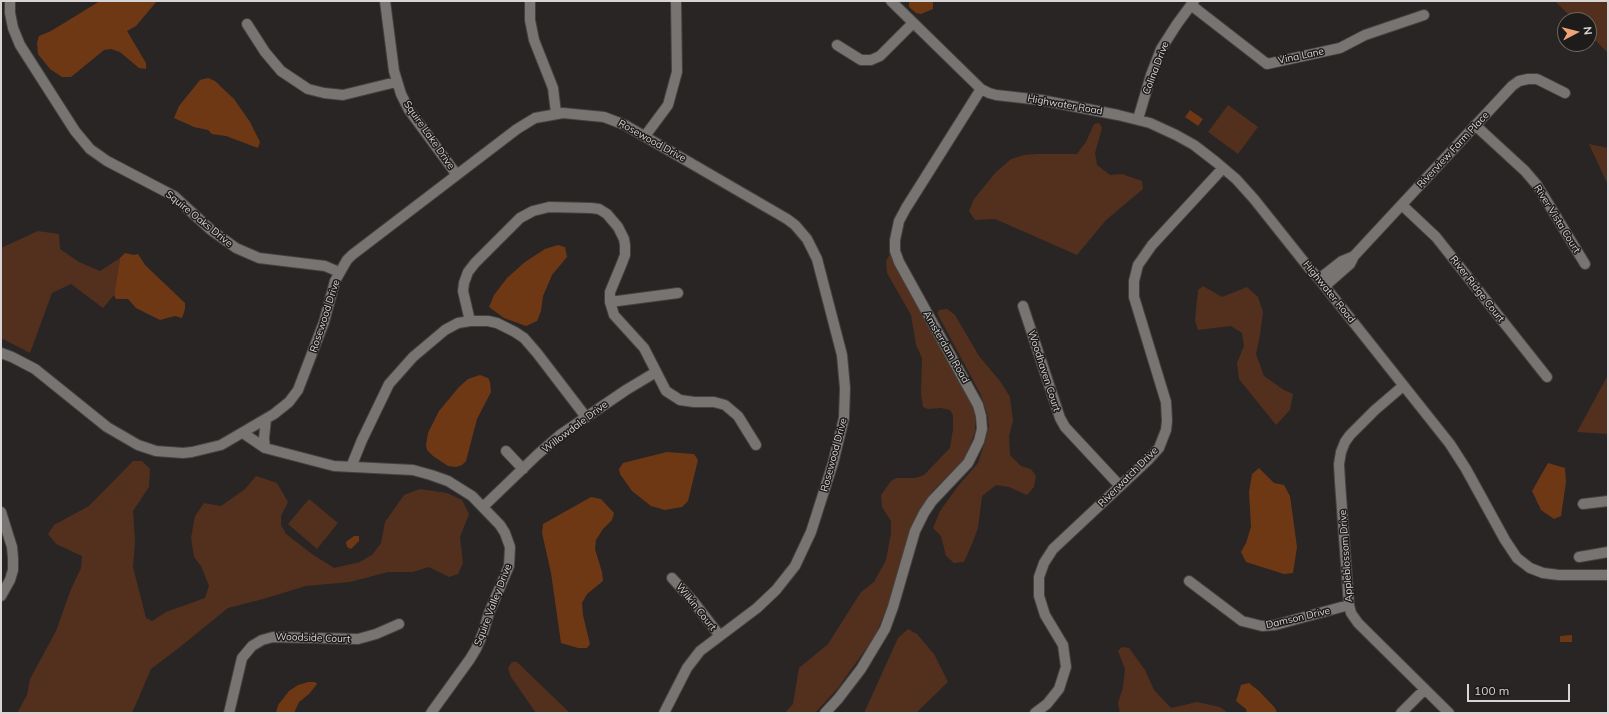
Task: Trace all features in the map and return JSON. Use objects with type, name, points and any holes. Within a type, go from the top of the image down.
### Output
[{"type":"street","name":"Squire Oaks Drive","points":[[10,1],[13,28],[20,45],[74,131],[90,149],[107,161],[174,196],[211,230],[236,248],[259,258],[325,266],[339,272]]},
{"type":"street","name":"Squire Lake Drive","points":[[385,1],[396,82],[409,110],[457,175]]},
{"type":"street","points":[[530,1],[530,20],[534,40],[553,88],[556,113]]},
{"type":"street","points":[[645,136],[668,105],[674,86],[678,66],[676,1]]},
{"type":"street","points":[[891,1],[981,89]]},
{"type":"street","name":"Vina Lane","points":[[1193,3],[1267,64],[1340,48],[1365,35],[1424,15]]},
{"type":"street","name":"Colina Drive","points":[[1138,119],[1151,75],[1161,49],[1193,3]]},
{"type":"street","points":[[837,46],[861,60],[871,60],[880,56],[914,23]]},
{"type":"street","points":[[247,24],[265,52],[281,72],[308,88],[324,93],[343,95],[396,82]]},
{"type":"street","name":"Riverview Farm Place","points":[[1322,282],[1350,264],[1354,256],[1512,86],[1519,81],[1537,79],[1565,93]]},
{"type":"street","name":"Highwater Road","points":[[981,89],[996,95],[1041,100],[1150,122],[1176,134],[1194,145],[1223,168],[1248,192],[1322,282],[1450,444],[1505,540],[1517,558],[1530,568],[1549,574],[1608,575]]},
{"type":"street","name":"Amsterdam Road","points":[[825,713],[838,699],[861,668],[885,629],[893,607],[915,531],[924,514],[932,501],[968,463],[979,441],[982,429],[978,405],[899,262],[895,251],[895,240],[899,221],[906,208],[981,89]]},
{"type":"street","name":"Rosewood Drive","points":[[1,353],[35,369],[125,439],[156,451],[183,453],[221,445],[266,419],[283,408],[289,402],[300,386],[324,322],[339,272],[352,255],[525,124],[540,116],[556,113],[572,113],[604,117],[625,125],[796,225],[807,239],[817,259],[842,355],[845,388],[843,425],[833,463],[806,544],[795,566],[776,590],[757,608],[700,651],[690,664],[664,713]]},
{"type":"street","name":"River Vista Court","points":[[1475,126],[1525,171],[1537,185],[1585,264]]},
{"type":"street","name":"Riverwatch Drive","points":[[1035,713],[1053,698],[1059,689],[1066,667],[1063,645],[1041,604],[1038,589],[1041,569],[1053,549],[1150,459],[1159,448],[1163,440],[1167,421],[1166,402],[1135,305],[1135,273],[1143,256],[1152,244],[1223,168]]},
{"type":"street","name":"River Ridge Court","points":[[1402,205],[1436,237],[1547,377]]},
{"type":"street","points":[[470,321],[463,291],[468,272],[475,263],[520,218],[533,211],[549,207],[599,209],[607,214],[618,227],[624,239],[626,250],[610,292],[610,302],[614,315],[644,348],[666,391],[674,397],[686,402],[714,402],[730,408],[738,416],[756,445]]},
{"type":"street","points":[[610,302],[678,293]]},
{"type":"street","name":"Woodhaven Court","points":[[1023,306],[1060,418],[1065,427],[1120,486]]},
{"type":"street","points":[[351,467],[362,440],[389,384],[413,357],[445,330],[458,323],[488,321],[515,332],[524,338],[586,417]]},
{"type":"street","name":"Willowdale Drive","points":[[483,507],[560,435],[656,372]]},
{"type":"street","name":"Appleblossom Drive","points":[[1404,386],[1375,410],[1350,435],[1341,452],[1339,464],[1349,605],[1358,623],[1449,713]]},
{"type":"street","points":[[265,448],[264,438],[266,419]]},
{"type":"street","name":"Squire Valley Drive","points":[[243,433],[265,448],[334,466],[413,470],[448,481],[472,496],[500,525],[505,533],[510,547],[509,566],[489,613],[476,649],[431,713]]},
{"type":"street","points":[[506,452],[523,469]]},
{"type":"street","points":[[1583,504],[1608,502]]},
{"type":"street","points":[[1,512],[12,547],[13,558],[13,570],[10,580],[1,596]]},
{"type":"street","points":[[1579,557],[1608,552]]},
{"type":"street","name":"Wilkin Court","points":[[672,578],[693,601],[720,636]]},
{"type":"street","name":"Damson Drive","points":[[1189,581],[1242,621],[1262,626],[1275,625],[1349,605]]},
{"type":"street","name":"Woodside Court","points":[[229,713],[242,658],[252,646],[262,640],[273,637],[358,639],[376,634],[398,624]]},
{"type":"street","points":[[1401,713],[1425,690]]},
{"type":"shaded area","points":[[100,1],[157,1],[136,26],[127,31],[146,63],[146,69],[139,68],[120,52],[111,49],[104,50],[71,77],[62,77],[50,69],[38,54],[37,43],[39,36],[51,31]]},
{"type":"shaded area","points":[[909,1],[933,1],[933,9],[921,14],[916,13],[909,7]]},
{"type":"shaded area","points":[[1555,1],[1608,1],[1608,53],[1597,42],[1597,12],[1566,12]]},
{"type":"shaded area","points":[[208,78],[215,81],[234,99],[250,122],[260,142],[258,148],[226,136],[212,134],[208,130],[194,127],[174,118],[179,106],[200,80]]},
{"type":"shaded area","points":[[1228,105],[1258,127],[1238,154],[1208,132]]},
{"type":"shaded area","points":[[1190,110],[1203,119],[1198,126],[1185,117]]},
{"type":"shaded area","points":[[1099,123],[1102,128],[1095,153],[1097,165],[1110,175],[1122,174],[1142,181],[1143,189],[1106,220],[1077,255],[995,219],[975,220],[969,211],[974,199],[996,172],[1011,159],[1024,155],[1037,154],[1077,154],[1086,142],[1094,124]]},
{"type":"shaded area","points":[[1589,144],[1608,148],[1608,185]]},
{"type":"shaded area","points":[[38,231],[59,234],[60,249],[79,262],[100,271],[120,258],[114,295],[103,308],[71,284],[52,293],[30,353],[1,338],[1,248]]},
{"type":"shaded area","points":[[558,245],[565,247],[567,257],[552,275],[543,296],[541,311],[537,321],[526,326],[504,318],[489,307],[494,295],[507,278],[525,262],[545,249]]},
{"type":"shaded area","points":[[125,253],[134,255],[138,254],[145,265],[185,303],[182,318],[175,316],[160,320],[136,308],[128,299],[116,299],[114,295],[120,258]]},
{"type":"shaded area","points":[[890,254],[975,409],[975,431],[963,462],[931,493],[915,518],[887,608],[875,636],[838,688],[815,713],[785,713],[793,704],[799,668],[828,644],[861,592],[874,582],[886,560],[891,533],[891,521],[882,507],[881,495],[891,481],[896,478],[915,478],[924,475],[950,448],[953,429],[953,415],[950,410],[941,408],[928,409],[923,407],[921,394],[922,358],[916,345],[911,315],[887,273],[886,261]]},
{"type":"shaded area","points":[[1203,286],[1222,297],[1247,287],[1258,297],[1263,312],[1256,354],[1264,376],[1284,390],[1293,394],[1290,410],[1276,425],[1239,379],[1237,363],[1244,346],[1242,333],[1231,326],[1198,330],[1195,320],[1198,290]]},
{"type":"shaded area","points":[[947,309],[955,315],[979,356],[1000,381],[1010,397],[1013,421],[1009,436],[1010,455],[1021,466],[1031,469],[1036,476],[1034,487],[1027,495],[1009,487],[996,485],[982,496],[978,528],[972,544],[964,562],[954,563],[946,556],[941,536],[933,528],[940,511],[958,486],[978,463],[989,426],[987,413],[981,395],[937,313],[939,310]]},
{"type":"shaded area","points":[[480,375],[488,378],[491,392],[477,419],[466,461],[462,465],[456,467],[448,466],[427,450],[426,445],[428,433],[439,411],[459,387],[468,379]]},
{"type":"shaded area","points":[[1608,375],[1608,434],[1577,432]]},
{"type":"shaded area","points":[[667,452],[694,454],[698,460],[688,501],[682,507],[665,510],[651,506],[632,491],[620,474],[619,469],[623,463]]},
{"type":"shaded area","points":[[133,461],[142,461],[150,469],[149,487],[133,511],[135,541],[133,567],[146,618],[152,621],[166,612],[205,598],[209,586],[201,566],[194,557],[191,538],[195,516],[204,503],[221,506],[245,489],[256,476],[277,483],[288,502],[281,516],[281,525],[286,534],[312,554],[334,568],[360,562],[373,554],[381,543],[385,522],[404,495],[420,489],[447,493],[462,500],[469,514],[460,537],[463,563],[458,574],[449,577],[429,567],[413,572],[388,572],[350,582],[306,586],[228,608],[151,669],[132,713],[17,713],[27,695],[30,679],[56,631],[71,589],[81,568],[82,556],[56,544],[48,534],[54,525],[89,506]]},
{"type":"shaded area","points":[[1548,463],[1565,468],[1566,482],[1561,516],[1554,519],[1541,510],[1532,491]]},
{"type":"shaded area","points":[[1259,468],[1274,483],[1284,485],[1290,496],[1297,547],[1293,573],[1284,574],[1246,562],[1241,552],[1246,543],[1251,527],[1249,492],[1252,474]]},
{"type":"shaded area","points":[[591,497],[601,499],[614,513],[612,520],[603,529],[596,540],[595,549],[602,572],[603,581],[587,594],[582,603],[583,615],[590,644],[587,648],[578,648],[561,643],[551,573],[542,533],[543,524]]},
{"type":"shaded area","points":[[309,499],[338,523],[317,549],[288,524]]},
{"type":"shaded area","points":[[354,536],[359,536],[359,541],[351,549],[347,547],[346,542]]},
{"type":"shaded area","points":[[908,629],[917,634],[934,654],[948,682],[916,713],[864,713],[898,638]]},
{"type":"shaded area","points":[[1572,635],[1572,642],[1560,642],[1560,636]]},
{"type":"shaded area","points":[[1122,647],[1129,648],[1145,670],[1154,690],[1171,708],[1197,702],[1220,707],[1228,713],[1120,713],[1118,703],[1123,687],[1125,669],[1118,651]]},
{"type":"shaded area","points":[[512,662],[517,662],[570,713],[536,713],[511,677],[508,668]]},
{"type":"shaded area","points":[[308,682],[315,682],[317,684],[309,694],[299,702],[294,713],[276,713],[278,705],[289,691],[298,685]]},
{"type":"shaded area","points":[[1249,683],[1275,708],[1277,713],[1247,713],[1246,709],[1236,701],[1241,685]]}]
